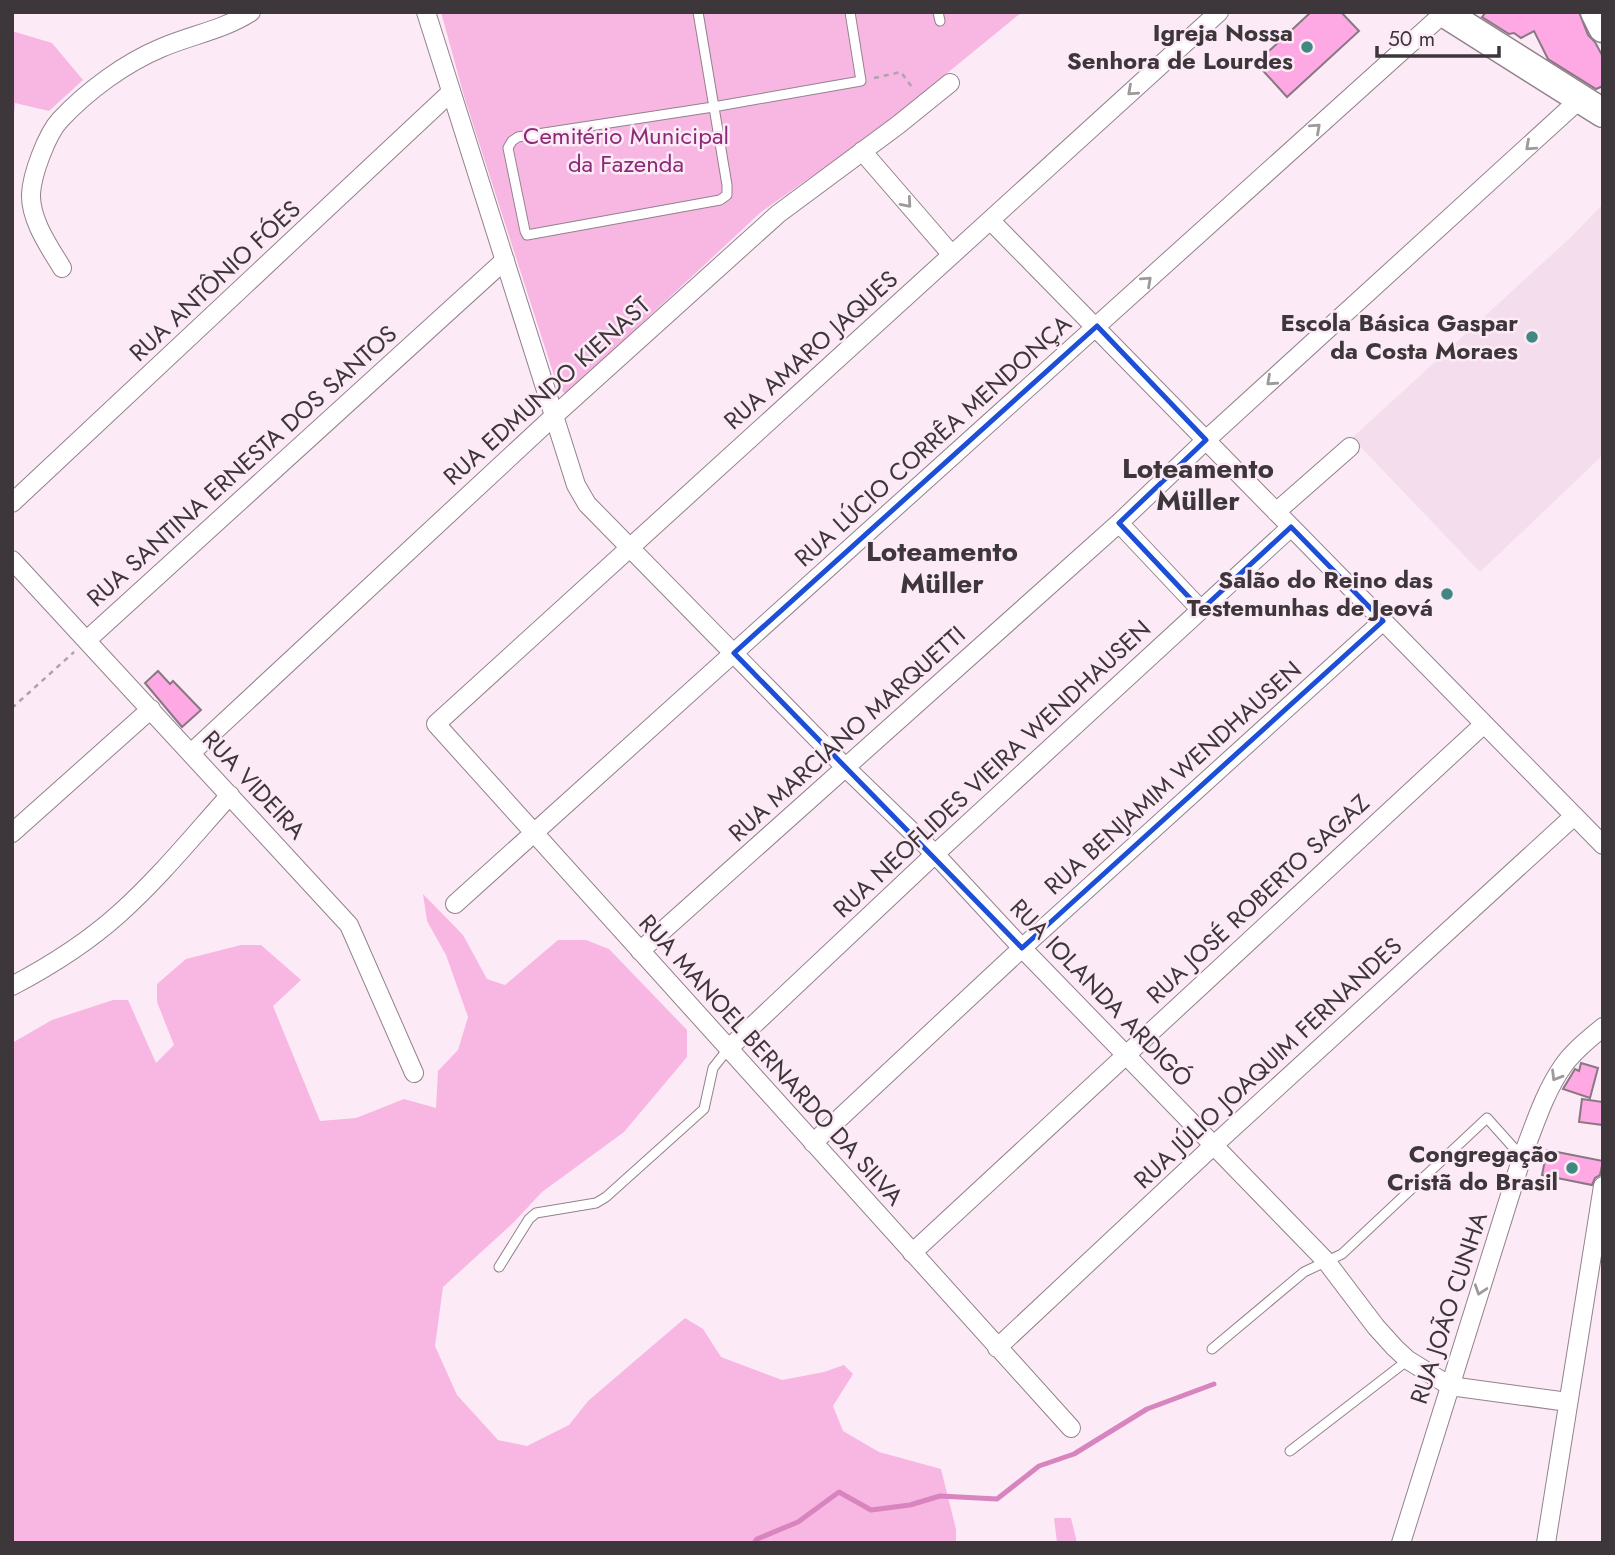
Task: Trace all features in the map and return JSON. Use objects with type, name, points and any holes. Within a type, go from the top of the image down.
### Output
[{"type":"main road","points":[[1595,12],[1603,28]]},
{"type":"main road","points":[[1444,13],[1595,107]]},
{"type":"street","points":[[62,268],[39,225],[31,195],[49,136],[59,121],[104,82],[131,63],[161,47],[214,30],[251,12]]},
{"type":"street","name":"RUA IOLANDA ARDIGÓ","points":[[426,12],[581,496],[846,768],[935,854],[1022,948],[1326,1261],[1376,1327],[1408,1360],[1450,1386],[1569,1402]]},
{"type":"street","name":"RUA AMARO JAQUES","points":[[436,724],[1219,12]]},
{"type":"street","name":"RUA LÚCIO CORRÊA MENDONÇA","points":[[455,904],[1444,13]]},
{"type":"street","name":"RUA EDMUNDO KIENAST","points":[[191,753],[554,416],[784,209],[950,83]]},
{"type":"street","name":"RUA ANTÔNIO FÓES","points":[[12,503],[450,93]]},
{"type":"street","name":"RUA MARCIANO MARQUETTI","points":[[640,951],[1119,523],[1206,440],[1595,107]]},
{"type":"street","points":[[862,151],[952,255]]},
{"type":"street","points":[[991,221],[1097,326],[1603,845]]},
{"type":"street","name":"RUA SANTINA ERNESTA DOS SANTOS","points":[[87,640],[505,260]]},
{"type":"street","points":[[1276,512],[1350,447]]},
{"type":"street","points":[[1119,523],[1201,610]]},
{"type":"street","name":"RUA NEOFLIDES VIEIRA WENDHAUSEN","points":[[728,1049],[935,854],[1291,527]]},
{"type":"street","name":"RUA VIDEIRA","points":[[12,560],[349,925],[414,1073]]},
{"type":"street","name":"RUA BENJAMIM WENDHAUSEN","points":[[813,1143],[1022,948],[1383,621]]},
{"type":"street","points":[[12,833],[151,709]]},
{"type":"street","name":"RUA MANOEL BERNARDO DA SILVA","points":[[436,724],[1070,1428]]},
{"type":"street","name":"RUA JOSÉ ROBERTO SAGAZ","points":[[912,1253],[1484,724]]},
{"type":"street","points":[[12,986],[53,963],[118,915],[158,876],[230,795]]},
{"type":"street","name":"RUA JÚLIO JOAQUIM FERNANDES","points":[[997,1348],[1214,1145],[1574,816]]},
{"type":"street","name":"RUA JOÃO CUNHA","points":[[1401,1543],[1522,1157],[1550,1086],[1564,1064],[1603,1027]]},
{"type":"street","points":[[1546,1543],[1603,1186]]},
{"type":"lane","points":[[698,12],[713,107],[728,190],[724,198],[527,235],[508,148],[512,141],[519,137],[713,107],[861,81],[850,12]]},
{"type":"lane","points":[[499,1267],[528,1219],[536,1213],[596,1203],[704,1109],[713,1068],[728,1049]]},
{"type":"lane","points":[[1212,1349],[1304,1272],[1342,1254],[1488,1118],[1522,1157]]},
{"type":"lane","points":[[1290,1451],[1408,1360]]},
{"type":"path","points":[[861,81],[901,72],[919,96]]},
{"type":"path","name":"RUA SANTINA ERNESTA DOS SANTOS","points":[[12,708],[87,640]]},
{"type":"highlighted area","points":[[1097,326],[1206,440],[1119,523],[1201,610],[1291,527],[1383,621],[1022,948],[734,653]]},
{"type":"shaded area","name":"Escola Básica Gaspar da Costa Moraes","points":[[1603,204],[1603,455],[1480,572],[1352,438],[1572,236]]},
{"type":"green space","name":"Cemitério Municipal da Fazenda","points":[[441,12],[1022,12],[875,132],[761,212],[566,394],[558,388],[464,96]]},
{"type":"green space","points":[[12,31],[52,43],[83,80],[49,111],[15,103],[12,136]]},
{"type":"green space","points":[[423,894],[463,935],[487,979],[505,985],[558,940],[586,940],[609,949],[687,1030],[687,1057],[624,1132],[542,1192],[514,1222],[443,1287],[435,1346],[457,1395],[498,1440],[527,1446],[569,1425],[588,1401],[685,1318],[703,1329],[721,1357],[782,1380],[824,1372],[844,1365],[853,1374],[833,1406],[843,1431],[879,1452],[941,1469],[956,1529],[956,1543],[12,1543],[12,1043],[52,1020],[113,1000],[128,1000],[156,1063],[174,1045],[157,1002],[157,984],[186,959],[241,945],[261,945],[301,980],[273,1006],[320,1121],[356,1118],[404,1099],[436,1108],[438,1071],[458,1050],[468,1017],[446,955],[427,921]]},
{"type":"green space","points":[[1054,1518],[1071,1518],[1077,1543],[1057,1543]]},
{"type":"building","name":"Igreja Nossa Senhora de Lourdes","points":[[1311,12],[1341,12],[1359,31],[1287,97],[1256,63]]},
{"type":"building","points":[[1486,12],[1579,12],[1588,35],[1603,57],[1603,86],[1596,89],[1548,59],[1534,31],[1521,38],[1514,33],[1509,34],[1482,17]]},
{"type":"building","points":[[158,671],[170,684],[173,681],[201,710],[182,727],[145,683]]},
{"type":"building","points":[[1581,1063],[1598,1068],[1590,1098],[1563,1089],[1575,1069],[1579,1071]]},
{"type":"building","points":[[1582,1099],[1603,1102],[1603,1125],[1579,1122]]},
{"type":"building","name":"Congregação Cristã do Brasil","points":[[1547,1150],[1603,1161],[1600,1175],[1592,1185],[1542,1175]]},
{"type":"waterway","points":[[754,1543],[757,1539],[798,1522],[839,1492],[871,1510],[910,1505],[940,1496],[997,1499],[1039,1466],[1074,1454],[1147,1409],[1214,1384]]},
{"type":"place","name":"Igreja Nossa Senhora de Lourdes","points":[[1307,47]]},
{"type":"place","name":"Escola Básica Gaspar da Costa Moraes","points":[[1532,337]]},
{"type":"place","name":"Salão do Reino das Testemunhas de Jeová","points":[[1447,594]]},
{"type":"place","name":"Congregação Cristã do Brasil","points":[[1572,1168]]},
{"type":"district","name":"Loteamento Müller","points":[[1198,484]]},
{"type":"district","name":"Loteamento Müller","points":[[942,567]]}]
